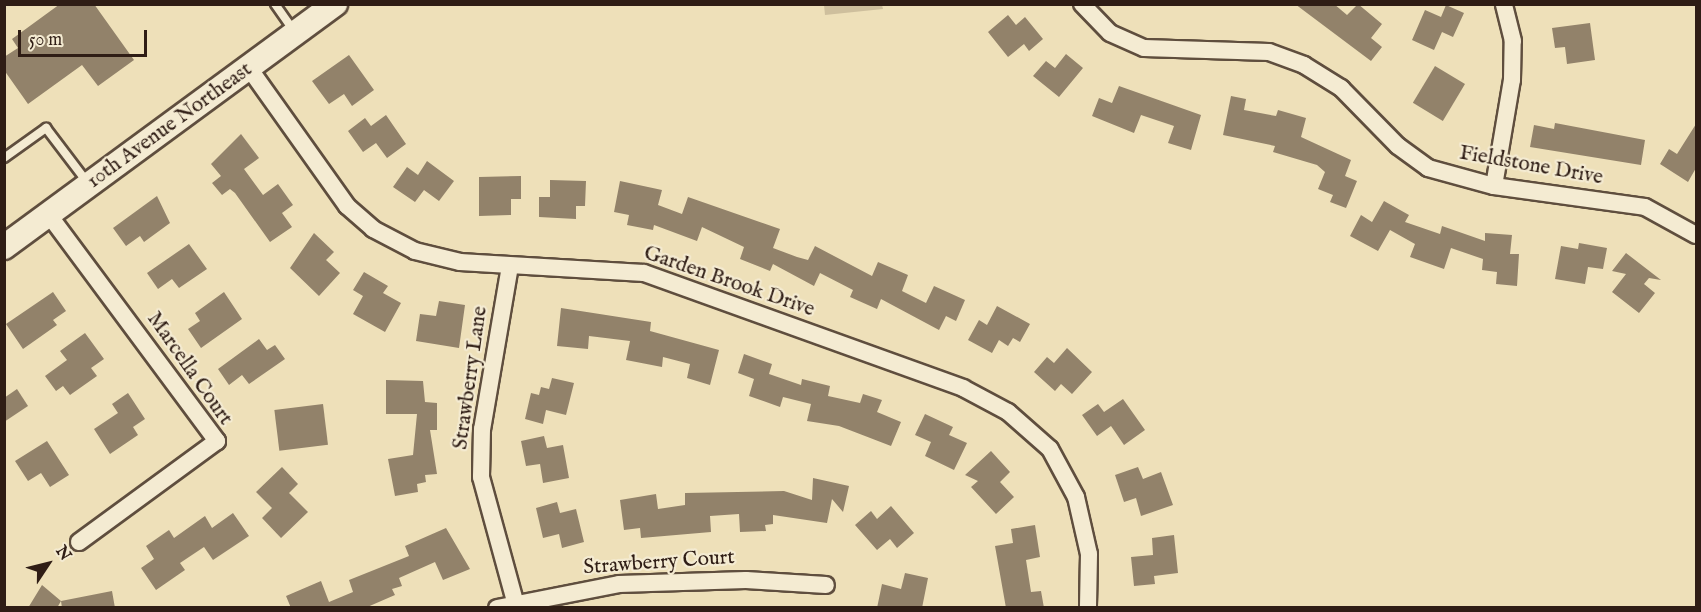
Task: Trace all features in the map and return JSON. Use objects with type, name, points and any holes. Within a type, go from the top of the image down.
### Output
[{"type":"street","name":"10th Avenue Northeast","points":[[4,247],[335,4]]},
{"type":"street","name":"Fieldstone Drive","points":[[1083,4],[1110,33],[1144,48],[1269,52],[1304,65],[1341,88],[1398,146],[1428,168],[1494,186],[1645,207],[1696,235]]},
{"type":"street","points":[[1494,186],[1512,80],[1514,41],[1504,4]]},
{"type":"street","name":"Garden Brook Drive","points":[[249,68],[347,206],[373,229],[414,251],[510,266],[644,273],[963,388],[1008,412],[1050,449],[1076,497],[1089,554],[1088,608]]},
{"type":"street","name":"Marcella Court","points":[[49,215],[217,441],[79,542]]},
{"type":"street","name":"Strawberry Lane","points":[[510,266],[482,429],[481,477],[515,601]]},
{"type":"street","name":"Strawberry Court","points":[[497,608],[515,601],[619,584],[746,580],[826,585]]},
{"type":"lane","points":[[275,4],[295,33]]},
{"type":"lane","points":[[4,158],[46,128],[89,185]]},
{"type":"shaded area","points":[[824,5],[882,5],[883,9],[825,15]]},
{"type":"building","points":[[60,4],[94,4],[134,60],[98,86],[82,65],[28,104],[4,70],[4,57],[18,48],[12,39]]},
{"type":"building","points":[[1295,4],[1334,4],[1347,15],[1358,4],[1382,24],[1371,38],[1382,47],[1371,61]]},
{"type":"building","points":[[1446,5],[1464,13],[1453,37],[1442,32],[1434,50],[1412,40],[1425,10],[1441,17]]},
{"type":"building","points":[[1008,15],[1016,25],[1025,17],[1043,39],[1029,51],[1024,44],[1008,57],[988,32]]},
{"type":"building","points":[[1590,23],[1595,60],[1567,64],[1565,47],[1555,48],[1552,28]]},
{"type":"building","points":[[1066,54],[1083,68],[1059,97],[1033,76],[1046,61],[1055,68]]},
{"type":"building","points":[[349,55],[374,90],[352,106],[344,94],[329,104],[312,81]]},
{"type":"building","points":[[1435,66],[1465,84],[1443,121],[1413,103]]},
{"type":"building","points":[[1119,86],[1201,115],[1191,150],[1168,143],[1174,126],[1141,115],[1134,133],[1092,116],[1099,98],[1112,103]]},
{"type":"building","points":[[1231,96],[1246,99],[1244,110],[1276,116],[1278,110],[1306,118],[1301,137],[1351,160],[1345,176],[1357,181],[1346,208],[1330,202],[1333,195],[1318,189],[1325,172],[1317,165],[1273,152],[1275,146],[1223,135]]},
{"type":"building","points":[[386,115],[406,144],[387,158],[376,143],[363,152],[348,131],[365,118],[371,126]]},
{"type":"building","points":[[1555,123],[1645,140],[1641,165],[1530,147],[1534,125],[1554,129]]},
{"type":"building","points":[[1696,124],[1696,168],[1688,182],[1660,164],[1669,149],[1677,154]]},
{"type":"building","points":[[241,134],[259,158],[244,169],[263,195],[278,184],[293,205],[282,213],[292,227],[270,242],[235,193],[230,189],[222,195],[212,183],[221,176],[211,164]]},
{"type":"building","points":[[427,161],[454,181],[439,201],[424,190],[415,202],[393,187],[407,167],[418,175]]},
{"type":"building","points":[[521,176],[521,199],[511,199],[511,215],[479,216],[479,177]]},
{"type":"building","points":[[550,180],[586,181],[585,206],[576,206],[576,219],[539,217],[539,197],[550,197]]},
{"type":"building","points":[[620,181],[662,190],[658,205],[682,214],[688,197],[780,229],[773,248],[797,257],[808,260],[815,246],[872,276],[878,262],[908,275],[902,291],[926,303],[934,286],[965,300],[956,321],[946,316],[939,330],[881,299],[877,309],[850,297],[853,290],[820,273],[814,286],[773,264],[770,271],[740,259],[744,247],[702,227],[697,241],[654,225],[653,230],[627,225],[629,215],[614,212]]},
{"type":"building","points":[[157,196],[170,223],[144,242],[140,236],[126,246],[113,228]]},
{"type":"building","points":[[1384,201],[1409,215],[1405,222],[1440,234],[1442,226],[1485,241],[1485,233],[1512,235],[1510,254],[1519,254],[1517,286],[1496,284],[1497,272],[1482,270],[1483,259],[1451,248],[1444,269],[1410,257],[1415,244],[1390,230],[1378,251],[1350,236],[1361,215],[1372,222]]},
{"type":"building","points":[[314,233],[334,252],[326,260],[340,273],[319,296],[290,268]]},
{"type":"building","points":[[1579,243],[1607,248],[1603,269],[1588,267],[1585,284],[1555,279],[1561,246],[1578,249]]},
{"type":"building","points":[[189,244],[207,269],[179,288],[172,279],[158,289],[147,273]]},
{"type":"building","points":[[1626,253],[1661,280],[1649,278],[1644,284],[1655,293],[1639,313],[1612,292],[1626,274],[1612,271]]},
{"type":"building","points":[[364,272],[388,286],[383,293],[401,303],[385,332],[353,314],[363,296],[353,290]]},
{"type":"building","points":[[53,292],[66,311],[53,320],[57,325],[23,349],[6,324]]},
{"type":"building","points":[[224,292],[242,319],[201,348],[188,329],[200,321],[195,313]]},
{"type":"building","points":[[439,301],[465,305],[459,348],[416,341],[420,314],[436,316]]},
{"type":"building","points":[[997,306],[1030,324],[1020,342],[1013,338],[1008,346],[999,340],[992,353],[968,340],[979,320],[987,325]]},
{"type":"building","points":[[561,308],[651,322],[650,331],[719,350],[710,385],[687,378],[690,364],[663,357],[662,367],[626,360],[630,341],[589,336],[588,349],[557,346]]},
{"type":"building","points":[[85,333],[104,359],[91,368],[97,376],[70,395],[63,386],[56,391],[45,376],[67,360],[60,351]]},
{"type":"building","points":[[259,339],[267,350],[275,345],[285,359],[249,384],[242,375],[229,385],[218,369]]},
{"type":"building","points":[[1067,348],[1092,372],[1072,394],[1061,384],[1055,391],[1034,372],[1047,357],[1054,363]]},
{"type":"building","points":[[744,354],[772,364],[769,374],[801,385],[802,379],[830,386],[828,396],[860,403],[863,394],[882,400],[877,412],[901,422],[891,446],[839,426],[807,421],[811,404],[783,397],[780,407],[749,396],[754,379],[738,373]]},
{"type":"building","points":[[552,378],[574,383],[566,415],[546,410],[543,424],[525,419],[531,393],[539,395],[541,387],[549,389]]},
{"type":"building","points":[[386,380],[423,381],[425,402],[437,403],[437,430],[430,430],[437,474],[425,475],[426,482],[417,484],[418,492],[395,496],[388,459],[413,455],[417,414],[386,414]]},
{"type":"building","points":[[17,389],[28,406],[4,422],[4,398]]},
{"type":"building","points":[[128,393],[145,419],[133,427],[138,435],[110,454],[94,429],[118,413],[112,404]]},
{"type":"building","points":[[1123,399],[1145,430],[1124,445],[1111,426],[1097,436],[1082,415],[1098,404],[1104,412]]},
{"type":"building","points":[[323,404],[328,445],[279,451],[274,410]]},
{"type":"building","points":[[925,414],[953,427],[949,435],[967,443],[954,470],[925,456],[931,442],[915,435]]},
{"type":"building","points":[[544,436],[547,448],[563,445],[569,478],[543,483],[540,464],[526,466],[521,441]]},
{"type":"building","points":[[47,441],[69,475],[50,487],[41,473],[28,481],[15,461]]},
{"type":"building","points":[[991,451],[1010,472],[1000,482],[1014,497],[996,514],[971,487],[978,481],[965,475]]},
{"type":"building","points":[[282,467],[298,484],[289,493],[308,512],[281,538],[262,518],[272,508],[256,492]]},
{"type":"building","points":[[1138,467],[1143,479],[1161,472],[1173,505],[1141,516],[1136,498],[1124,502],[1115,475]]},
{"type":"building","points":[[813,478],[849,486],[843,512],[832,499],[827,523],[773,515],[773,524],[765,525],[766,531],[740,532],[739,514],[710,516],[711,532],[641,538],[640,528],[624,530],[620,500],[656,494],[658,509],[685,505],[685,493],[784,491],[812,500]]},
{"type":"building","points":[[557,502],[560,513],[576,509],[584,542],[562,548],[559,534],[543,538],[536,508]]},
{"type":"building","points":[[891,506],[914,533],[897,548],[890,539],[877,550],[855,525],[871,511],[877,519]]},
{"type":"building","points":[[233,513],[249,536],[213,560],[204,547],[180,563],[185,570],[156,590],[141,568],[154,559],[146,546],[169,530],[174,538],[205,516],[212,528]]},
{"type":"building","points":[[1035,525],[1040,557],[1026,560],[1031,592],[1041,591],[1044,608],[1006,608],[995,546],[1013,543],[1011,529]]},
{"type":"building","points":[[446,528],[470,569],[443,580],[435,562],[399,578],[402,586],[392,589],[395,595],[365,608],[291,608],[286,596],[321,581],[329,602],[353,592],[349,580],[409,556],[405,546]]},
{"type":"building","points":[[1174,535],[1178,573],[1154,576],[1155,584],[1134,586],[1131,557],[1153,555],[1152,538]]},
{"type":"building","points":[[905,573],[928,578],[922,608],[877,608],[882,584],[901,589]]},
{"type":"building","points":[[42,585],[61,601],[57,608],[28,608]]},
{"type":"building","points":[[112,591],[115,608],[62,608],[61,601]]}]
